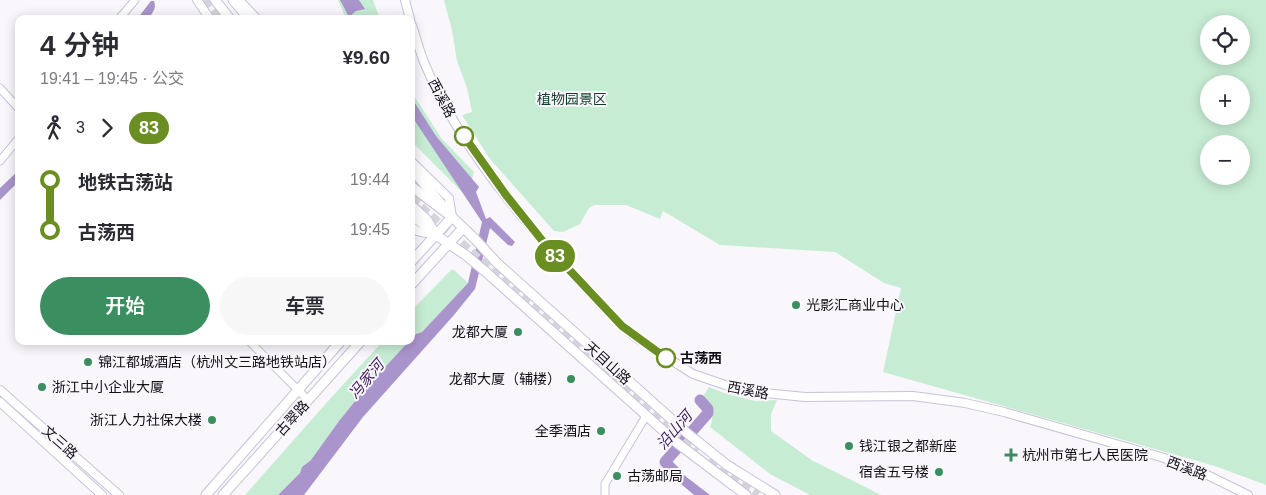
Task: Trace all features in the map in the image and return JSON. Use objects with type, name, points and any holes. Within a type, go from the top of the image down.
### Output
[{"type":"main road","points":[[197,0],[208,15]]},
{"type":"main road","points":[[215,0],[227,15]]},
{"type":"main road","points":[[233,0],[246,15]]},
{"type":"main road","points":[[239,0],[253,15]]},
{"type":"main road","points":[[405,0],[409,15]]},
{"type":"main road","name":"西溪路","points":[[415,35],[436,88],[458,128],[500,188],[545,244],[622,326],[635,337],[692,374],[727,387],[754,394],[805,397],[913,396],[965,403],[1004,412],[1152,454],[1199,471],[1248,495]]},
{"type":"main road","name":"天目山路","points":[[415,164],[449,198],[452,217]]},
{"type":"main road","points":[[415,173],[452,217],[415,258]]},
{"type":"main road","name":"天目山路","points":[[415,189],[452,217],[497,263],[687,433],[727,465],[775,495]]},
{"type":"main road","name":"天目山路","points":[[415,209],[427,220],[436,235]]},
{"type":"main road","points":[[415,217],[436,235]]},
{"type":"main road","points":[[415,280],[463,228]]},
{"type":"main road","name":"天目山路","points":[[415,229],[436,235],[467,256],[692,456],[746,495]]},
{"type":"main road","name":"古翠路","points":[[206,495],[337,345]]},
{"type":"main road","name":"古翠路","points":[[223,495],[357,345]]},
{"type":"main road","name":"文三路","points":[[0,390],[119,495]]},
{"type":"main road","name":"文三路","points":[[0,402],[102,495]]},
{"type":"street","points":[[122,15],[135,0]]},
{"type":"street","points":[[0,88],[15,105]]},
{"type":"street","points":[[0,161],[15,143]]},
{"type":"street","points":[[253,345],[308,400]]},
{"type":"street","points":[[605,495],[605,484],[646,416]]},
{"type":"green space","points":[[338,0],[373,0],[379,15],[344,15]]},
{"type":"green space","name":"植物园景区","points":[[444,0],[1266,0],[1266,485],[1215,466],[883,372],[901,288],[884,283],[835,252],[720,245],[663,211],[660,219],[626,205],[594,205],[589,208],[580,224],[563,232],[554,231],[490,159],[462,115],[472,112],[467,88],[457,61],[452,30]]},
{"type":"green space","points":[[415,97],[442,139],[474,172],[467,197],[415,145]]},
{"type":"green space","points":[[452,269],[468,283],[422,332],[415,335],[415,307]]},
{"type":"green space","points":[[379,345],[405,345],[364,390],[311,460],[302,467],[300,473],[278,495],[245,495]]},
{"type":"green space","points":[[709,387],[755,401],[777,400],[771,414],[771,431],[813,461],[881,495],[810,495],[770,474],[710,427],[711,411],[702,398]]},
{"type":"shaded area","points":[[340,0],[359,0],[365,9],[348,15]]},
{"type":"shaded area","points":[[151,1],[154,1],[154,11],[151,15],[140,15]]},
{"type":"shaded area","points":[[415,103],[436,136],[479,187],[476,192],[486,219],[490,217],[515,242],[512,246],[508,245],[490,228],[475,289],[363,417],[304,495],[278,495],[300,473],[302,467],[311,460],[364,390],[405,345],[415,345],[415,335],[422,332],[468,283],[482,222],[415,121]]},
{"type":"shaded area","points":[[15,174],[15,185],[0,200],[0,188]]},
{"type":"shaded area","points":[[669,461],[710,495],[694,495],[663,466]]},
{"type":"waterway","name":"沿山河","points":[[677,474],[665,462],[708,413],[708,409],[700,400]]},
{"type":"tunnel","points":[[204,0],[215,15]]},
{"type":"tunnel","points":[[415,202],[696,453]]},
{"type":"tunnel","points":[[708,462],[758,495]]},
{"type":"bus line","name":"83","points":[[464,136],[506,195],[545,244],[622,326],[666,358]]},
{"type":"place","name":"光影汇商业中心","points":[[796,305]]},
{"type":"place","name":"龙都大厦","points":[[518,332]]},
{"type":"place","name":"古荡西","points":[[666,358]]},
{"type":"place","name":"锦江都城酒店（杭州文三路地铁站店）","points":[[88,362]]},
{"type":"place","name":"龙都大厦（辅楼）","points":[[571,379]]},
{"type":"place","name":"浙江中小企业大厦","points":[[42,387]]},
{"type":"place","name":"浙江人力社保大楼","points":[[212,420]]},
{"type":"place","name":"全季酒店","points":[[601,431]]},
{"type":"place","name":"钱江银之都新座","points":[[849,446]]},
{"type":"place","name":"杭州市第七人民医院","points":[[1011,455]]},
{"type":"place","name":"宿舍五号楼","points":[[939,472]]},
{"type":"place","name":"古荡邮局","points":[[617,476]]},
{"type":"water label","name":"冯家河","points":[[366,379]]}]
